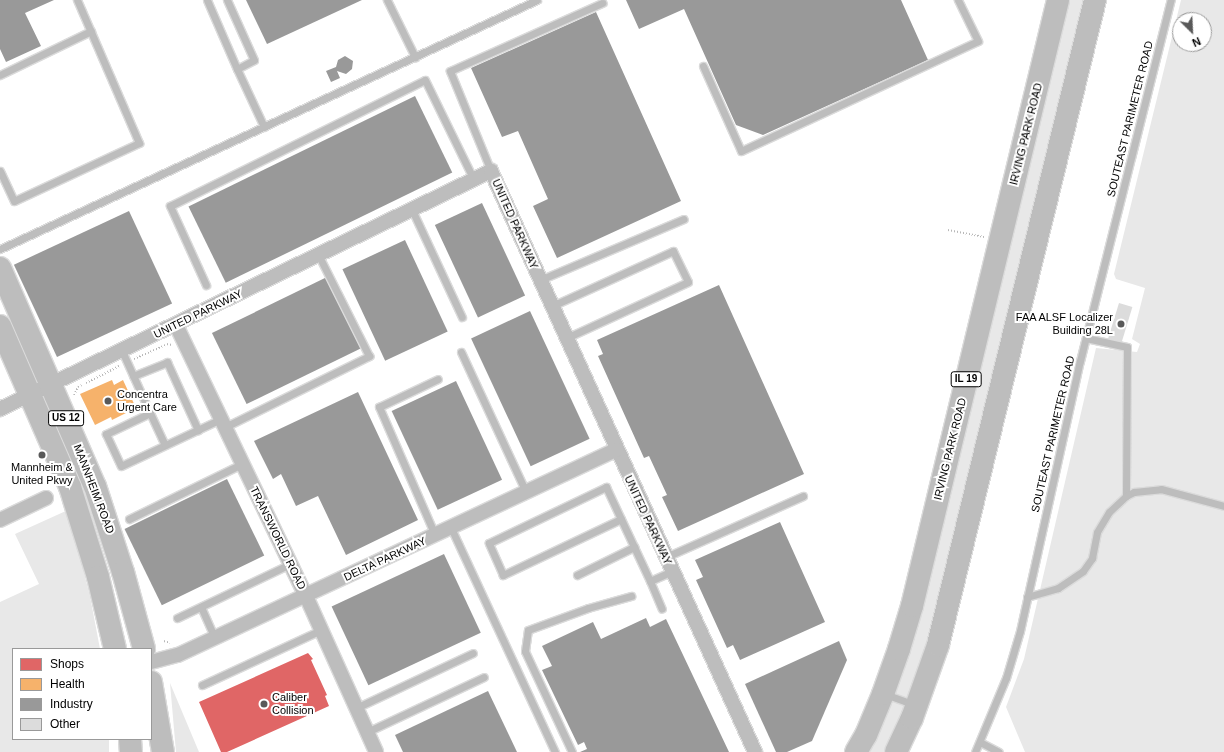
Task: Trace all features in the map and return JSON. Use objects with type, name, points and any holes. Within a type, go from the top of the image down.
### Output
[{"type":"main road","name":"IRVING PARK ROAD","points":[[856,752],[866,735],[883,694],[912,606],[1058,0]]},
{"type":"main road","points":[[896,752],[917,706],[938,645],[1095,0]]},
{"type":"main road","name":"MANNHEIM ROAD","points":[[0,268],[52,384],[95,486],[124,572],[144,648]]},
{"type":"main road","name":"MANNHEIM ROAD","points":[[0,327],[70,487],[98,577],[116,648]]},
{"type":"main road","points":[[152,688],[163,752]]},
{"type":"main road","points":[[130,740],[131,752]]},
{"type":"street","name":"UNITED PARKWAY","points":[[0,409],[176,326],[491,172],[616,450],[755,752]]},
{"type":"street","name":"TRANSWORLD ROAD","points":[[176,326],[306,596],[376,752]]},
{"type":"street","name":"DELTA PARKWAY","points":[[152,662],[178,655],[616,450]]},
{"type":"street","points":[[0,520],[46,498]]},
{"type":"lane","points":[[0,171],[14,201],[139,143],[77,0]]},
{"type":"lane","points":[[207,0],[264,127]]},
{"type":"lane","points":[[227,0],[254,60],[237,69]]},
{"type":"lane","points":[[387,0],[415,57]]},
{"type":"lane","points":[[0,249],[537,0]]},
{"type":"lane","points":[[703,66],[741,151],[978,41],[958,0]]},
{"type":"lane","name":"SOUTEAST PARIMETER ROAD","points":[[975,752],[1006,678],[1020,630],[1086,338],[1171,0]]},
{"type":"lane","points":[[491,172],[450,71],[602,3]]},
{"type":"lane","points":[[0,75],[91,31]]},
{"type":"lane","points":[[206,285],[170,206],[425,80],[474,180]]},
{"type":"lane","points":[[412,210],[462,318]]},
{"type":"lane","points":[[540,280],[684,219]]},
{"type":"lane","points":[[552,306],[673,251],[688,282],[566,338]]},
{"type":"lane","points":[[150,413],[106,434],[121,466],[198,430],[223,423],[369,356],[319,256]]},
{"type":"lane","points":[[1086,338],[1127,347],[1126,496]]},
{"type":"lane","points":[[122,351],[165,445]]},
{"type":"lane","points":[[461,352],[526,492]]},
{"type":"lane","points":[[133,376],[167,362],[198,430]]},
{"type":"lane","points":[[435,535],[379,408],[438,380]]},
{"type":"lane","points":[[129,519],[242,464]]},
{"type":"lane","points":[[621,519],[503,575],[488,543],[606,487],[621,519],[634,547],[650,581],[662,609]]},
{"type":"lane","points":[[1027,596],[1058,588],[1083,571],[1092,558],[1097,532],[1109,512],[1126,496],[1134,492],[1161,489],[1224,506]]},
{"type":"lane","points":[[666,557],[803,496]]},
{"type":"lane","points":[[451,528],[555,752]]},
{"type":"lane","points":[[577,574],[634,547]]},
{"type":"lane","points":[[177,618],[290,564]]},
{"type":"lane","points":[[650,581],[672,571]]},
{"type":"lane","points":[[572,752],[525,651],[528,630],[588,608],[631,596]]},
{"type":"lane","points":[[201,607],[215,638]]},
{"type":"lane","points":[[202,685],[321,630]]},
{"type":"lane","points":[[356,708],[473,653]]},
{"type":"lane","points":[[367,732],[484,677]]},
{"type":"lane","points":[[883,694],[917,706]]},
{"type":"lane","points":[[980,742],[999,752]]},
{"type":"path","points":[[948,230],[1000,240]]},
{"type":"shaded area","points":[[1068,0],[1086,0],[935,619],[908,702],[885,752],[866,752]]},
{"type":"shaded area","points":[[1181,0],[1224,0],[1224,752],[1025,752],[1006,707],[1024,659],[1096,348],[1137,352],[1140,344],[1132,339],[1145,288],[1116,279],[1114,274],[1172,37],[1172,52],[1212,52],[1212,12],[1178,12]]},
{"type":"shaded area","points":[[68,510],[90,596],[100,648],[12,648],[12,740],[109,740],[109,752],[0,752],[0,602],[39,584],[15,534]]},
{"type":"shaded area","points":[[170,683],[199,752],[176,752]]},
{"type":"building: Shops","name":"Caliber Collision","points":[[308,653],[313,659],[311,660],[327,695],[325,696],[329,706],[227,752],[221,752],[199,702]]},
{"type":"building: Health","name":"Concentra Urgent Care","points":[[112,380],[114,385],[123,380],[136,408],[112,420],[111,417],[95,425],[80,394]]},
{"type":"building: Industry","points":[[0,0],[54,0],[25,13],[41,46],[6,62],[0,49]]},
{"type":"building: Industry","points":[[246,0],[362,0],[267,44]]},
{"type":"building: Industry","points":[[626,0],[901,0],[928,60],[763,135],[736,125],[684,9],[639,29]]},
{"type":"building: Industry","points":[[596,12],[681,201],[557,258],[533,206],[548,199],[518,131],[502,137],[471,68]]},
{"type":"building: Industry","points":[[345,56],[353,61],[352,69],[346,74],[337,71],[340,78],[331,82],[326,71],[336,67],[338,60]]},
{"type":"building: Industry","points":[[415,96],[452,172],[226,283],[189,206]]},
{"type":"building: Industry","points":[[482,203],[525,295],[478,317],[435,225]]},
{"type":"building: Industry","points":[[129,211],[172,303],[57,357],[14,265]]},
{"type":"building: Industry","points":[[405,240],[448,332],[385,361],[342,269]]},
{"type":"building: Industry","points":[[327,277],[362,348],[247,404],[212,333]]},
{"type":"building: Industry","points":[[719,285],[804,474],[678,531],[662,497],[667,495],[649,456],[644,458],[598,356],[603,354],[597,340]]},
{"type":"building: Industry","points":[[530,311],[590,439],[531,466],[471,338]]},
{"type":"building: Industry","points":[[456,381],[502,480],[438,510],[392,411]]},
{"type":"building: Industry","points":[[358,392],[418,520],[346,555],[318,496],[296,506],[281,474],[273,479],[254,441]]},
{"type":"building: Industry","points":[[227,479],[264,555],[162,605],[125,529]]},
{"type":"building: Industry","points":[[780,522],[825,622],[740,660],[733,645],[727,648],[696,580],[703,577],[695,560]]},
{"type":"building: Industry","points":[[444,554],[481,633],[368,685],[332,606]]},
{"type":"building: Industry","points":[[646,618],[650,627],[666,619],[729,752],[580,752],[587,749],[584,742],[578,745],[542,670],[552,666],[542,646],[593,622],[601,639]]},
{"type":"building: Industry","points":[[839,641],[847,660],[812,741],[787,752],[776,752],[745,684]]},
{"type":"building: Industry","points":[[488,691],[517,752],[403,752],[395,735]]},
{"type":"building: Other","name":"FAA ALSF Localizer Building 28L","points":[[1119,303],[1132,307],[1121,343],[1108,339]]},
{"type":"place","name":"FAA ALSF Localizer Building 28L","points":[[1121,324]]},
{"type":"place","name":"Concentra Urgent Care","points":[[108,401]]},
{"type":"place","name":"Mannheim & United Pkwy","points":[[42,455]]},
{"type":"place","name":"Caliber Collision","points":[[264,704]]}]
